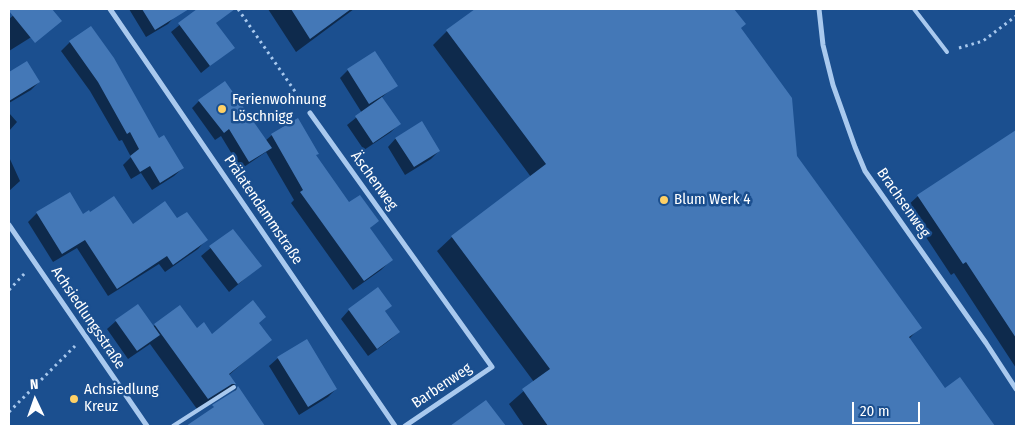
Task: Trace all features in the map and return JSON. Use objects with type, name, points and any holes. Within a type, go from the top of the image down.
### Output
[{"type":"street","name":"Prälatendammstraße","points":[[110,9],[396,426]]},
{"type":"street","name":"Brachsenweg","points":[[819,9],[823,44],[833,84],[865,171],[986,343],[1016,389]]},
{"type":"street","name":"Äschenweg","points":[[310,114],[492,367]]},
{"type":"street","name":"Achsiedlungsstraße","points":[[9,225],[147,426]]},
{"type":"street","name":"Barbenweg","points":[[405,426],[492,367]]},
{"type":"lane","points":[[914,9],[946,52]]},
{"type":"lane","points":[[173,426],[234,387]]},
{"type":"path","points":[[238,9],[310,114]]},
{"type":"path","points":[[946,52],[983,41],[1016,16]]},
{"type":"path","points":[[9,290],[35,263]]},
{"type":"path","points":[[9,412],[85,336]]},
{"type":"building","points":[[9,9],[52,9],[62,21],[35,43]]},
{"type":"building","points":[[142,9],[189,9],[155,30]]},
{"type":"building","points":[[197,9],[235,9],[216,23],[235,48],[210,66],[178,23]]},
{"type":"building","points":[[291,9],[351,9],[310,39]]},
{"type":"building","name":"Blum Werk 4","points":[[475,9],[734,9],[746,24],[741,28],[792,98],[797,156],[922,328],[909,337],[945,388],[960,377],[995,426],[548,426],[522,389],[550,369],[451,236],[546,164],[446,30]]},
{"type":"building","points":[[91,26],[114,58],[159,138],[164,135],[184,168],[160,183],[150,166],[140,172],[130,156],[139,149],[130,132],[127,134],[98,82],[69,41]]},
{"type":"building","points":[[375,51],[398,86],[369,104],[347,69]]},
{"type":"building","points":[[27,61],[40,82],[9,101],[9,72]]},
{"type":"building","points":[[225,81],[272,148],[249,162],[229,129],[224,133],[198,100]]},
{"type":"building","points":[[382,97],[401,124],[373,143],[355,116]]},
{"type":"building","points":[[298,118],[319,154],[316,155],[349,202],[360,195],[379,221],[370,228],[393,260],[364,281],[300,192],[303,190],[271,134]]},
{"type":"building","points":[[422,121],[440,151],[414,167],[395,138]]},
{"type":"building","points":[[1016,130],[1016,338],[966,262],[963,264],[917,195]]},
{"type":"building","points":[[70,192],[83,214],[89,210],[90,212],[114,196],[133,224],[165,201],[177,218],[187,212],[208,240],[173,265],[167,256],[117,289],[85,240],[62,254],[36,212]]},
{"type":"building","points":[[233,229],[262,266],[238,284],[209,246]]},
{"type":"building","points":[[378,287],[392,306],[385,311],[400,332],[377,349],[348,309]]},
{"type":"building","points":[[253,300],[266,317],[259,323],[272,340],[229,374],[236,384],[232,384],[208,399],[154,324],[180,305],[197,328],[204,322],[212,334]]},
{"type":"building","points":[[138,304],[160,335],[137,351],[115,320]]},
{"type":"building","points":[[307,339],[337,389],[308,407],[277,357]]},
{"type":"building","points":[[238,386],[265,426],[186,426],[214,407],[212,405],[236,390]]},
{"type":"building","points":[[486,400],[506,426],[450,426]]},
{"type":"place","name":"Ferienwohnung Löschnigg","points":[[222,109]]},
{"type":"place","name":"Blum Werk 4","points":[[664,200]]},
{"type":"place","name":"Achsiedlung Kreuz","points":[[74,399]]}]
